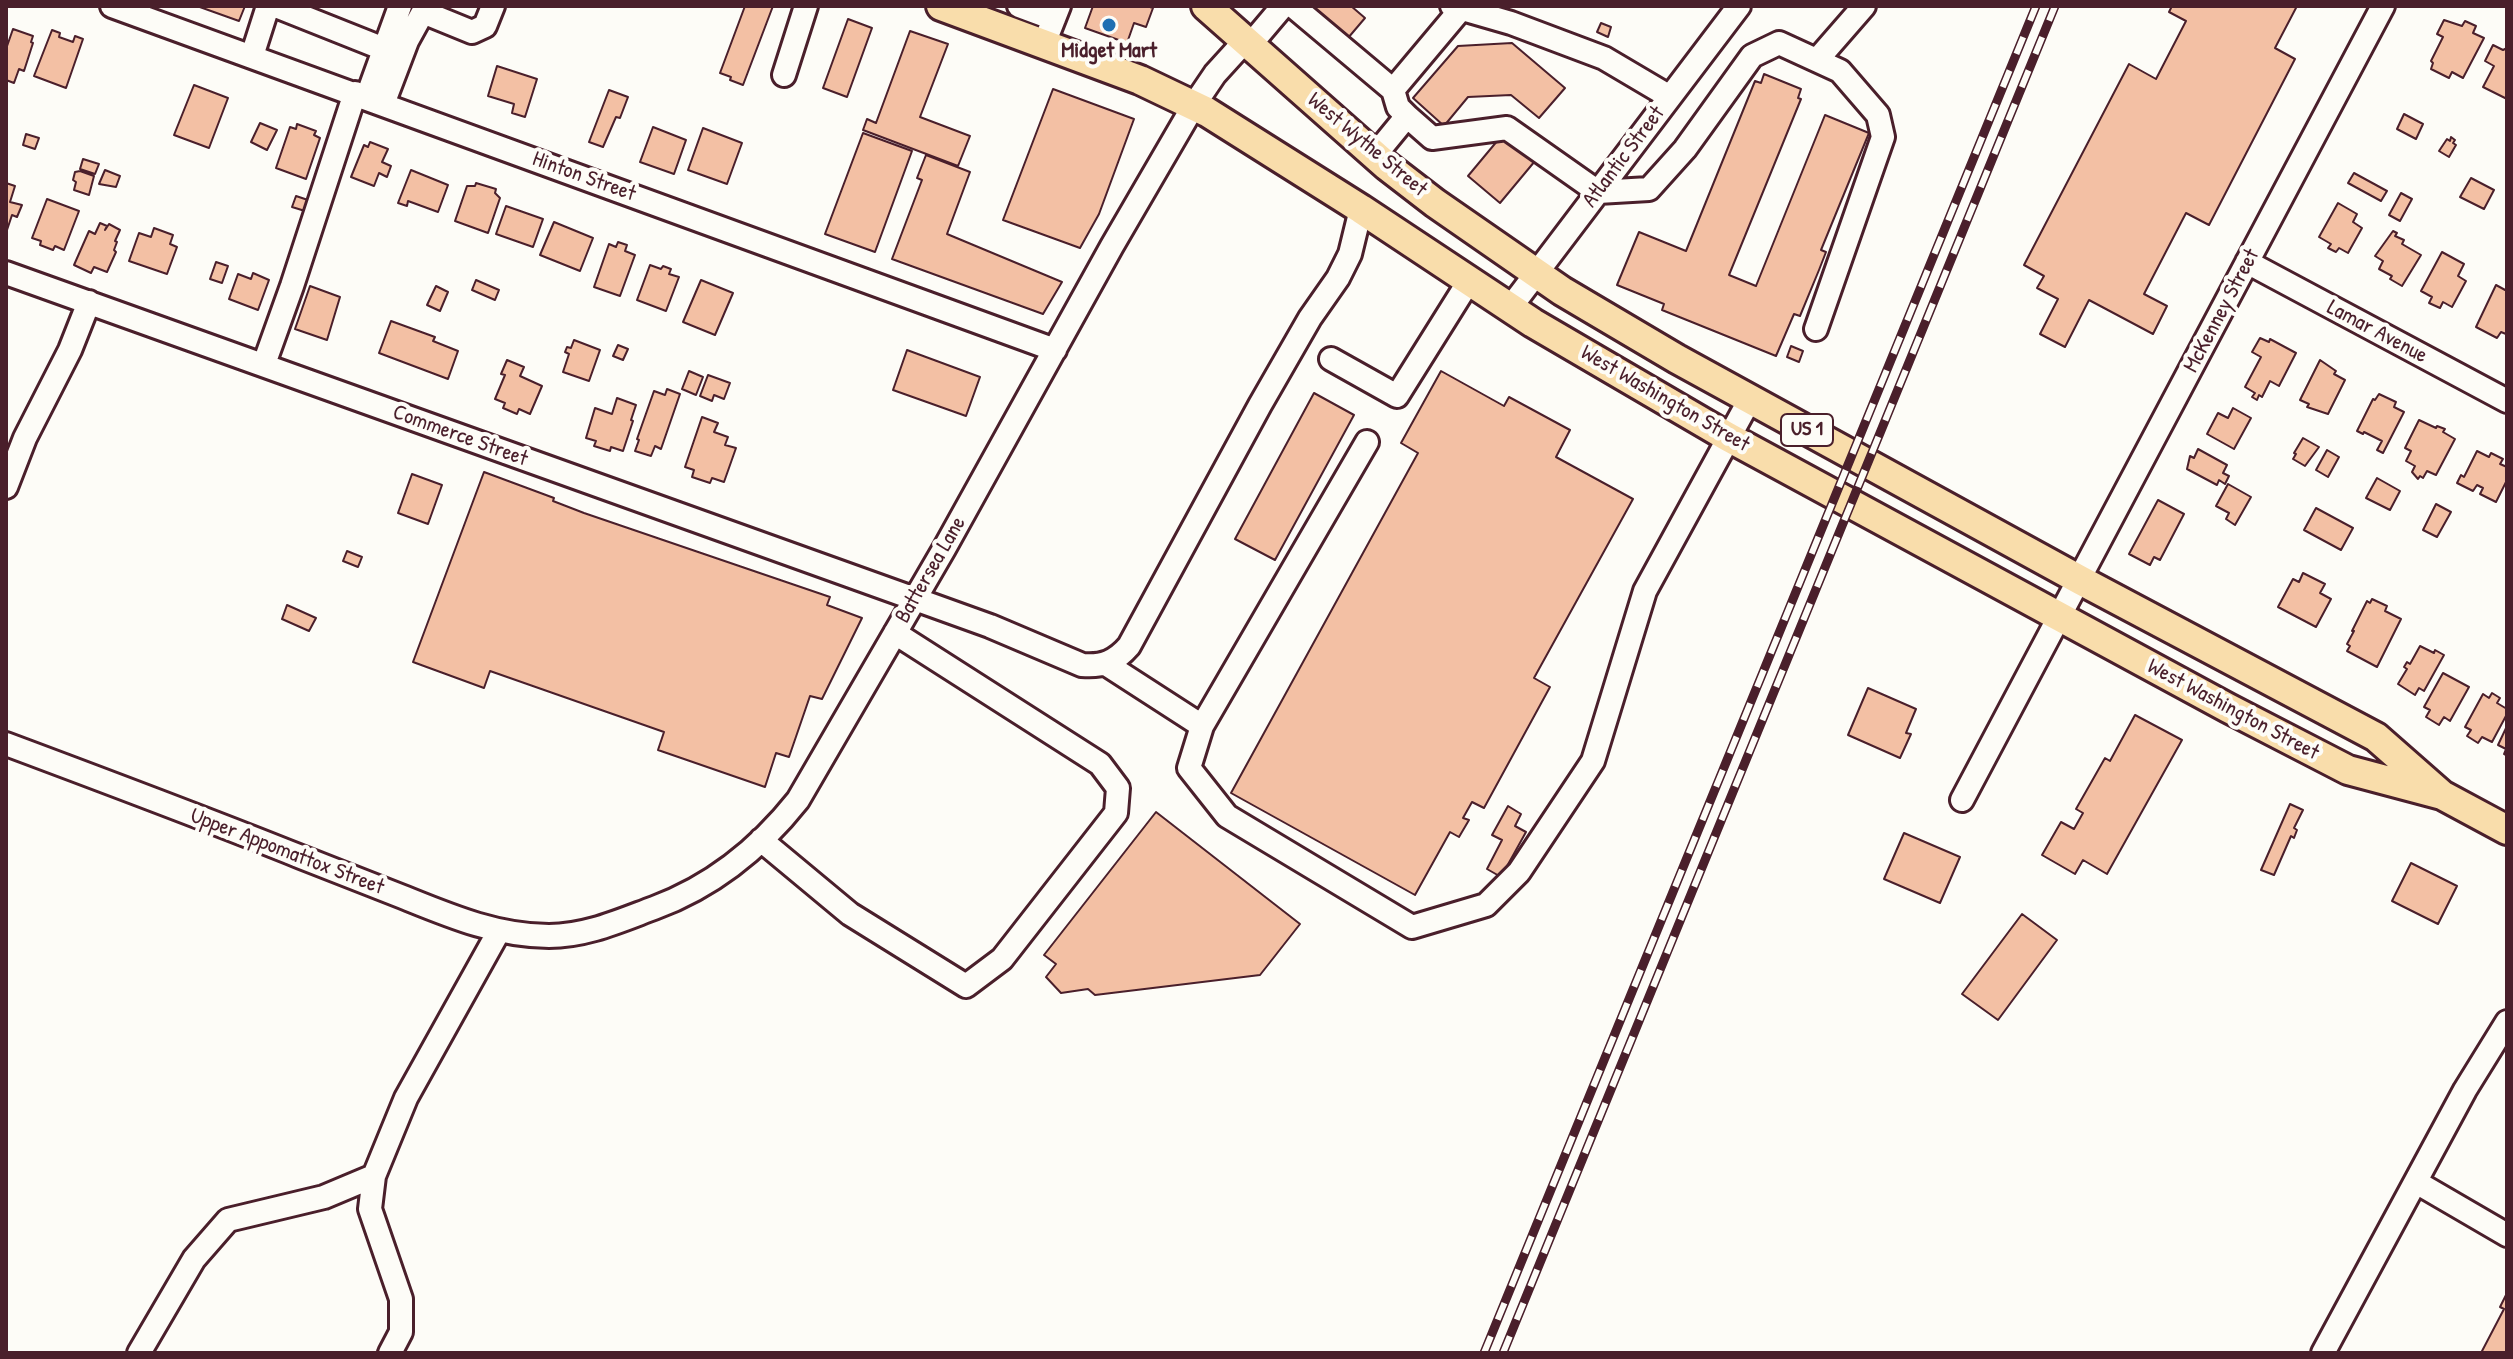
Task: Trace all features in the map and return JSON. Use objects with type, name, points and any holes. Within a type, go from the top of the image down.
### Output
[{"type":"main road","name":"West Washington Street","points":[[941,6],[1052,23],[1140,80],[1194,105],[1361,209],[1510,308],[1728,437],[2348,770],[2442,795]]},
{"type":"main road","name":"West Wythe Street","points":[[1206,6],[1375,155],[1435,203],[1536,274]]},
{"type":"main road","name":"West Washington Street","points":[[1536,274],[1750,399],[2080,580],[2376,737],[2442,795],[2507,830]]},
{"type":"street","name":"Hinton Street","points":[[112,6],[1055,350]]},
{"type":"street","points":[[252,56],[268,6]]},
{"type":"street","points":[[276,6],[384,49]]},
{"type":"street","points":[[264,364],[292,286],[369,98],[400,6]]},
{"type":"street","points":[[369,98],[424,9],[472,32],[485,26],[493,6]]},
{"type":"street","points":[[784,75],[806,6]]},
{"type":"street","points":[[1019,6],[1052,23]]},
{"type":"street","name":"Battersea Lane","points":[[573,934],[628,920],[665,905],[705,883],[742,858],[777,827],[798,800],[1194,105],[1215,74],[1283,6]]},
{"type":"street","points":[[1293,6],[1393,90],[1398,107],[1432,138],[1507,128],[1598,192],[1649,189],[1685,149],[1752,56],[1779,43],[1840,71],[1878,115],[1883,137],[1816,329]]},
{"type":"street","name":"Atlantic Street","points":[[1510,308],[1739,6]]},
{"type":"street","points":[[1817,60],[1864,6]]},
{"type":"street","name":"McKenney Street","points":[[1962,800],[2383,6]]},
{"type":"street","points":[[1393,90],[1457,7],[1511,23],[1604,58],[1670,97]]},
{"type":"street","points":[[1375,155],[1407,116]]},
{"type":"street","points":[[1106,664],[1120,657],[1129,646],[1274,380],[1310,318],[1338,278],[1350,254],[1361,209]]},
{"type":"street","name":"Lamar Avenue","points":[[2247,262],[2507,401]]},
{"type":"street","name":"Commerce Street","points":[[6,273],[990,626],[1082,665],[1106,664]]},
{"type":"street","points":[[1331,359],[1397,396],[1469,281]]},
{"type":"street","points":[[6,487],[25,438],[70,350],[89,302]]},
{"type":"street","points":[[1367,442],[1202,726],[1189,768],[1227,816],[1412,927],[1486,905],[1519,872],[1593,761],[1645,591],[1750,399]]},
{"type":"street","points":[[761,840],[850,914],[966,986],[1002,959],[1116,813],[1118,788],[1100,764],[895,633]]},
{"type":"street","points":[[1106,664],[1202,726]]},
{"type":"street","name":"Upper Appomattox Street","points":[[6,744],[456,919],[499,931],[550,936],[573,934]]},
{"type":"street","points":[[390,1353],[401,1332],[401,1299],[370,1209],[374,1176],[406,1098],[499,931]]},
{"type":"street","points":[[2323,1353],[2465,1090],[2507,1022]]},
{"type":"street","points":[[139,1353],[194,1259],[228,1220],[324,1197],[374,1176]]},
{"type":"street","points":[[2416,1182],[2507,1235]]},
{"type":"building","points":[[197,6],[245,6],[239,21]]},
{"type":"building","points":[[745,6],[773,6],[743,85],[720,73]]},
{"type":"building","name":"Midget Mart","points":[[1093,6],[1153,8],[1146,27],[1134,23],[1127,43],[1085,28]]},
{"type":"building","points":[[1309,6],[1351,6],[1365,18],[1348,38]]},
{"type":"building","points":[[2172,6],[2297,6],[2275,48],[2295,59],[2209,225],[2186,213],[2144,294],[2167,306],[2153,334],[2089,300],[2065,347],[2040,334],[2058,299],[2037,288],[2044,276],[2024,265],[2129,64],[2156,79],[2186,21],[2169,12]]},
{"type":"building","points":[[848,19],[872,28],[847,97],[823,88]]},
{"type":"building","points":[[2444,20],[2462,26],[2465,21],[2476,26],[2473,33],[2484,38],[2463,78],[2452,72],[2449,78],[2431,69],[2431,61],[2443,37],[2437,34]]},
{"type":"building","points":[[1601,23],[1611,27],[1608,37],[1597,32]]},
{"type":"building","points":[[13,29],[33,36],[24,71],[19,69],[14,83],[6,80],[6,49]]},
{"type":"building","points":[[52,30],[60,33],[59,37],[73,42],[75,36],[83,39],[66,88],[34,76]]},
{"type":"building","points":[[910,31],[948,44],[920,117],[970,136],[958,166],[863,130],[867,119],[876,123]]},
{"type":"building","points":[[1512,43],[1565,88],[1539,118],[1511,95],[1468,97],[1444,126],[1413,98],[1458,46]]},
{"type":"building","points":[[2493,45],[2503,50],[2507,48],[2507,99],[2483,87],[2494,66],[2485,61]]},
{"type":"building","points":[[497,66],[537,79],[525,117],[512,113],[514,104],[488,96]]},
{"type":"building","points":[[1764,74],[1801,89],[1798,98],[1801,99],[1729,275],[1756,286],[1825,115],[1869,133],[1821,250],[1826,252],[1800,316],[1794,314],[1776,356],[1662,310],[1664,304],[1617,285],[1639,232],[1686,251],[1755,81],[1761,83]]},
{"type":"building","points":[[194,85],[228,98],[209,148],[174,135]]},
{"type":"building","points":[[1053,89],[1134,119],[1099,214],[1080,248],[1003,220]]},
{"type":"building","points":[[609,90],[628,97],[603,147],[589,142]]},
{"type":"building","points":[[2404,114],[2423,124],[2416,139],[2397,129]]},
{"type":"building","points":[[260,123],[277,130],[267,150],[251,142]]},
{"type":"building","points":[[297,124],[316,131],[314,135],[320,138],[306,179],[276,168],[290,127],[296,129]]},
{"type":"building","points":[[653,127],[686,140],[674,174],[640,162]]},
{"type":"building","points":[[703,128],[742,143],[727,184],[688,170]]},
{"type":"building","points":[[863,133],[912,151],[875,252],[825,234]]},
{"type":"building","points":[[26,134],[39,138],[35,149],[23,145]]},
{"type":"building","points":[[1503,134],[1535,161],[1500,203],[1468,176]]},
{"type":"building","points":[[2451,137],[2456,145],[2449,157],[2439,151]]},
{"type":"building","points":[[370,142],[388,149],[382,162],[391,166],[387,177],[379,173],[374,186],[351,177],[364,145],[368,147]]},
{"type":"building","points":[[926,155],[970,172],[947,234],[1062,282],[1043,314],[892,259],[922,180],[917,178]]},
{"type":"building","points":[[83,159],[99,164],[95,174],[80,169]]},
{"type":"building","points":[[105,170],[120,176],[116,187],[99,184]]},
{"type":"building","points":[[411,170],[448,185],[438,212],[408,201],[407,206],[398,203]]},
{"type":"building","points":[[75,172],[94,176],[89,195],[74,190]]},
{"type":"building","points":[[2354,173],[2387,191],[2381,201],[2348,183]]},
{"type":"building","points":[[2471,178],[2494,190],[2484,209],[2460,197]]},
{"type":"building","points":[[6,183],[15,186],[10,202],[22,205],[17,217],[12,215],[6,233]]},
{"type":"building","points":[[476,183],[496,189],[495,193],[500,198],[488,233],[455,221],[467,186],[475,186]]},
{"type":"building","points":[[2401,193],[2412,199],[2400,221],[2389,215]]},
{"type":"building","points":[[296,196],[308,200],[305,211],[292,207]]},
{"type":"building","points":[[47,199],[79,211],[64,250],[55,246],[53,250],[32,238]]},
{"type":"building","points":[[2338,203],[2357,214],[2353,222],[2362,228],[2348,253],[2339,248],[2336,252],[2328,248],[2331,244],[2319,237]]},
{"type":"building","points":[[506,206],[543,219],[533,247],[496,234]]},
{"type":"building","points":[[554,222],[593,238],[580,271],[540,255]]},
{"type":"building","points":[[100,223],[107,226],[105,230],[109,224],[120,230],[115,241],[116,252],[107,272],[94,267],[91,273],[74,265],[89,231],[95,234]]},
{"type":"building","points":[[154,228],[173,235],[170,244],[177,247],[167,274],[129,261],[139,233],[151,237]]},
{"type":"building","points":[[2393,231],[2397,233],[2395,236],[2404,240],[2402,244],[2421,255],[2402,286],[2379,269],[2383,261],[2375,256]]},
{"type":"building","points":[[618,242],[627,245],[625,251],[635,255],[620,296],[594,287],[609,244],[616,247]]},
{"type":"building","points":[[2442,252],[2464,264],[2458,276],[2466,281],[2452,307],[2443,302],[2440,308],[2429,303],[2432,297],[2421,291]]},
{"type":"building","points":[[216,262],[228,266],[222,283],[210,279]]},
{"type":"building","points":[[650,265],[671,269],[669,274],[679,277],[666,311],[637,300]]},
{"type":"building","points":[[253,273],[269,280],[258,310],[229,299],[238,274],[251,279]]},
{"type":"building","points":[[476,280],[499,290],[495,300],[472,290]]},
{"type":"building","points":[[701,280],[733,293],[715,335],[683,322]]},
{"type":"building","points":[[2496,285],[2507,291],[2507,333],[2501,332],[2497,338],[2476,327]]},
{"type":"building","points":[[310,286],[340,297],[327,340],[295,329]]},
{"type":"building","points":[[436,286],[448,292],[440,311],[427,305]]},
{"type":"building","points":[[391,321],[435,337],[433,341],[458,351],[448,379],[379,353]]},
{"type":"building","points":[[2260,338],[2269,342],[2270,339],[2296,353],[2279,386],[2270,381],[2262,397],[2259,395],[2257,400],[2252,397],[2255,393],[2245,387],[2261,357],[2252,352]]},
{"type":"building","points":[[574,340],[600,350],[589,381],[563,372],[569,354],[565,352]]},
{"type":"building","points":[[618,345],[628,349],[623,360],[613,356]]},
{"type":"building","points":[[1791,346],[1803,351],[1799,362],[1787,357]]},
{"type":"building","points":[[907,350],[980,377],[966,416],[893,390]]},
{"type":"building","points":[[507,360],[524,367],[520,376],[542,386],[530,414],[519,409],[517,414],[503,408],[505,403],[495,399],[505,375],[501,374]]},
{"type":"building","points":[[2320,360],[2345,380],[2328,414],[2307,407],[2309,404],[2300,400]]},
{"type":"building","points":[[689,371],[703,377],[696,395],[682,389]]},
{"type":"building","points":[[1441,371],[1504,406],[1509,397],[1570,430],[1556,457],[1633,499],[1534,678],[1550,687],[1484,808],[1472,802],[1463,818],[1469,820],[1459,837],[1450,832],[1415,895],[1231,793],[1418,453],[1401,443]]},
{"type":"building","points":[[708,375],[730,383],[724,399],[714,395],[712,401],[700,396]]},
{"type":"building","points":[[667,389],[680,394],[661,449],[655,446],[651,456],[635,451],[654,391],[665,395]]},
{"type":"building","points":[[1314,393],[1354,415],[1275,560],[1235,539]]},
{"type":"building","points":[[2379,394],[2396,402],[2394,407],[2404,412],[2383,453],[2377,450],[2382,441],[2357,431],[2373,399]]},
{"type":"building","points":[[617,398],[636,405],[623,451],[611,447],[610,451],[594,446],[596,441],[586,438],[595,408],[612,414]]},
{"type":"building","points":[[2233,408],[2251,418],[2234,449],[2207,434],[2218,413],[2228,418]]},
{"type":"building","points":[[702,417],[718,423],[714,432],[728,437],[725,445],[736,448],[724,482],[712,478],[710,483],[692,477],[694,470],[685,467]]},
{"type":"building","points":[[2419,420],[2445,429],[2443,432],[2455,439],[2436,475],[2427,471],[2423,478],[2420,476],[2418,479],[2412,472],[2415,466],[2406,461],[2411,451],[2405,448]]},
{"type":"building","points":[[2303,438],[2319,447],[2305,466],[2293,459]]},
{"type":"building","points":[[2198,449],[2227,465],[2223,473],[2229,476],[2225,484],[2219,480],[2217,485],[2187,469],[2190,456],[2194,458]]},
{"type":"building","points":[[2327,450],[2339,457],[2328,477],[2316,470]]},
{"type":"building","points":[[2477,451],[2503,459],[2500,464],[2507,467],[2507,480],[2496,502],[2480,494],[2483,488],[2477,485],[2473,491],[2457,483],[2461,475],[2464,477]]},
{"type":"building","points":[[484,472],[554,498],[553,501],[584,513],[830,597],[827,605],[862,618],[822,699],[810,696],[789,757],[776,753],[765,787],[658,750],[664,732],[490,671],[484,688],[413,662]]},
{"type":"building","points":[[412,474],[442,485],[428,524],[398,513]]},
{"type":"building","points":[[2377,478],[2400,491],[2390,510],[2366,498]]},
{"type":"building","points":[[2228,484],[2251,497],[2235,525],[2226,519],[2229,513],[2216,506]]},
{"type":"building","points":[[2158,500],[2184,514],[2160,560],[2154,557],[2150,565],[2129,554]]},
{"type":"building","points":[[2436,504],[2451,512],[2437,537],[2423,530]]},
{"type":"building","points":[[2316,508],[2353,528],[2341,550],[2304,530]]},
{"type":"building","points":[[347,551],[362,557],[358,567],[343,561]]},
{"type":"building","points":[[2303,573],[2325,584],[2320,593],[2331,599],[2316,627],[2278,607],[2293,579],[2299,582]]},
{"type":"building","points":[[2372,599],[2387,606],[2385,611],[2401,619],[2377,667],[2347,651],[2352,631],[2367,601],[2370,603]]},
{"type":"building","points":[[287,605],[316,618],[309,631],[282,619]]},
{"type":"building","points":[[2420,646],[2444,655],[2424,691],[2419,688],[2415,695],[2398,684],[2407,669],[2404,667],[2407,662],[2410,664]]},
{"type":"building","points":[[2443,673],[2469,687],[2450,721],[2444,717],[2439,725],[2426,717],[2430,710],[2424,707]]},
{"type":"building","points":[[1868,688],[1916,709],[1906,733],[1911,734],[1900,758],[1848,735]]},
{"type":"building","points":[[2492,693],[2500,698],[2497,703],[2507,709],[2507,714],[2492,742],[2482,737],[2478,743],[2467,736],[2471,730],[2465,727],[2483,694],[2489,698]]},
{"type":"building","points":[[2135,715],[2182,740],[2107,874],[2083,860],[2075,874],[2042,855],[2061,822],[2074,829],[2083,813],[2076,809],[2105,758],[2110,761]]},
{"type":"building","points":[[2507,726],[2507,756],[2504,754],[2506,749],[2498,745]]},
{"type":"building","points":[[2290,804],[2303,810],[2294,828],[2297,830],[2294,838],[2291,836],[2274,875],[2261,870]]},
{"type":"building","points":[[1508,806],[1521,814],[1515,826],[1526,832],[1501,877],[1487,869],[1502,840],[1492,835]]},
{"type":"building","points":[[1156,812],[1300,924],[1260,975],[1095,995],[1088,989],[1061,993],[1046,977],[1056,964],[1044,955]]},
{"type":"building","points":[[1904,833],[1960,857],[1940,903],[1884,879]]},
{"type":"building","points":[[2411,863],[2457,886],[2438,924],[2392,901]]},
{"type":"building","points":[[2022,914],[2057,940],[1998,1020],[1962,994]]},
{"type":"building","points":[[2507,1293],[2507,1353],[2481,1353],[2504,1309],[2500,1307]]},
{"type":"railway","points":[[1484,1353],[2036,6]]},
{"type":"railway","points":[[1503,1353],[2055,6]]},
{"type":"place","name":"Midget Mart","points":[[1109,25]]}]
